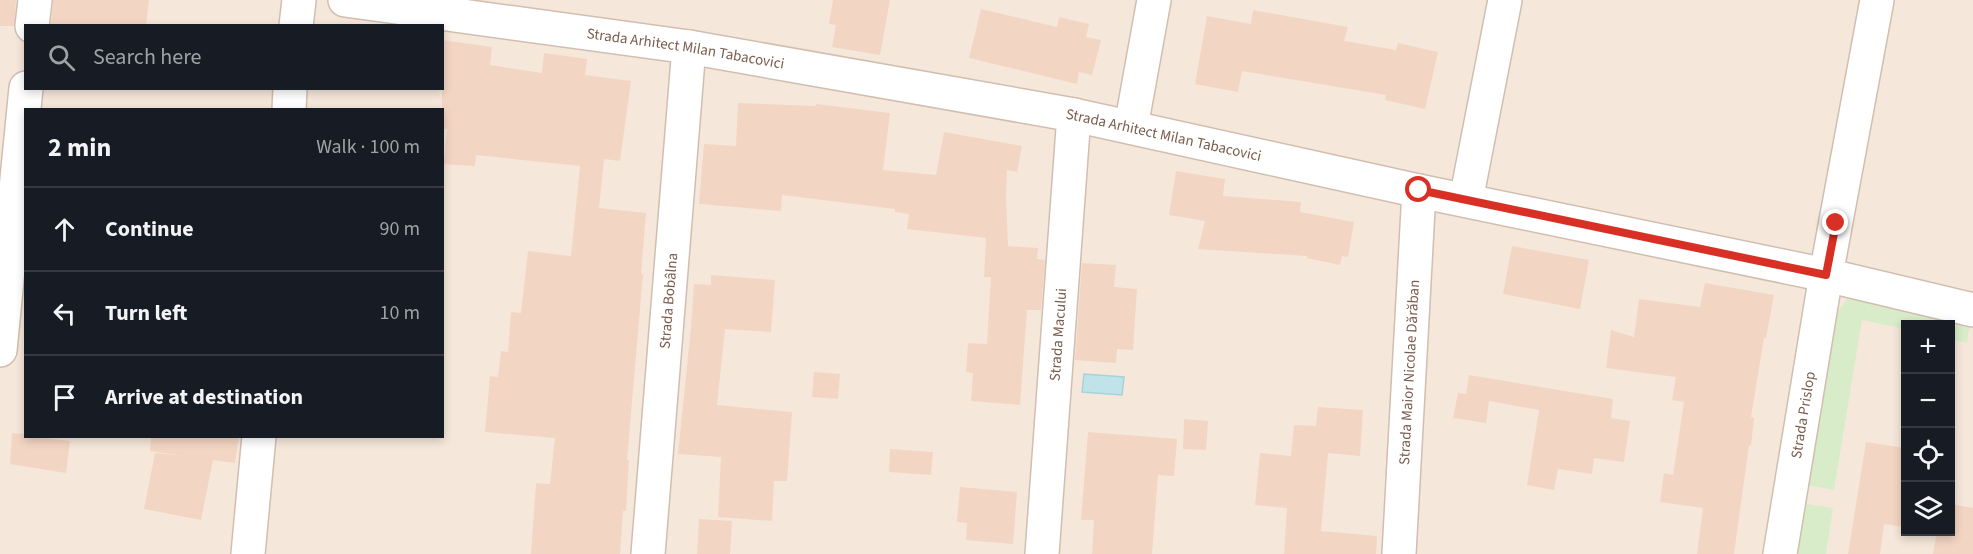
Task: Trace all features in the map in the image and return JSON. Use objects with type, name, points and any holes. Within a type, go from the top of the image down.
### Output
[{"type":"street","points":[[32,24],[35,0]]},
{"type":"street","points":[[296,24],[299,0]]},
{"type":"street","name":"Strada Arhitect Milan Tabacovici","points":[[345,0],[689,47],[1074,115],[1826,275],[1973,310]]},
{"type":"street","points":[[1131,127],[1154,0]]},
{"type":"street","points":[[1466,200],[1505,0]]},
{"type":"street","name":"Strada Prislop","points":[[1780,554],[1826,275],[1877,0]]},
{"type":"street","name":"Strada Bobâlna","points":[[648,554],[689,47]]},
{"type":"street","points":[[24,108],[26,90]]},
{"type":"street","points":[[289,108],[290,90]]},
{"type":"street","points":[[0,350],[24,108]]},
{"type":"street","name":"Strada Macului","points":[[1042,554],[1074,115]]},
{"type":"street","name":"Strada Maior Nicolae Dărăban","points":[[1399,554],[1419,190]]},
{"type":"street","points":[[248,554],[259,438]]},
{"type":"shaded area","points":[[0,0],[1973,0],[1973,554],[0,554]]},
{"type":"green space","points":[[1847,299],[1859,299],[1970,322],[1967,343],[1955,340],[1955,320],[1901,320],[1901,328],[1862,320],[1834,490],[1807,485],[1834,317]]},
{"type":"green space","points":[[1806,504],[1833,508],[1826,554],[1798,554]]},
{"type":"water","points":[[1084,374],[1124,377],[1122,395],[1082,392]]},
{"type":"building","points":[[0,0],[16,0],[14,26],[0,26]]},
{"type":"building","points":[[53,0],[149,0],[146,24],[51,24]]},
{"type":"building","points":[[833,0],[890,0],[880,55],[832,47],[836,25],[829,24]]},
{"type":"building","points":[[981,9],[1057,27],[1059,17],[1089,24],[1086,37],[1101,40],[1092,75],[1079,72],[1077,84],[969,58]]},
{"type":"building","points":[[1253,10],[1348,27],[1344,41],[1396,50],[1398,43],[1438,52],[1425,109],[1385,100],[1386,95],[1242,71],[1238,92],[1195,84],[1207,16],[1251,24]]},
{"type":"building","points":[[444,40],[492,47],[490,65],[542,73],[544,53],[587,59],[585,75],[631,81],[620,161],[604,159],[599,208],[646,213],[627,460],[629,460],[626,511],[623,511],[620,554],[531,554],[536,483],[550,484],[555,438],[485,432],[490,376],[498,377],[501,351],[508,352],[511,312],[521,313],[528,251],[571,256],[580,166],[476,155],[475,166],[444,164],[447,129],[444,129],[444,108],[442,108]]},
{"type":"building","points":[[738,103],[816,106],[816,104],[890,113],[883,170],[936,175],[944,132],[1022,146],[1017,172],[1007,170],[1008,246],[1038,248],[1037,259],[1045,260],[1041,310],[1027,310],[1020,405],[971,401],[973,373],[966,372],[968,343],[987,344],[991,277],[984,277],[986,238],[907,229],[909,214],[895,212],[895,209],[782,195],[781,211],[699,204],[704,144],[736,146]]},
{"type":"building","points":[[1176,171],[1225,179],[1223,196],[1301,202],[1300,212],[1354,222],[1348,257],[1342,256],[1340,265],[1307,258],[1307,256],[1198,249],[1205,221],[1169,215]]},
{"type":"building","points":[[1512,246],[1589,260],[1580,309],[1503,294]]},
{"type":"building","points":[[1082,263],[1116,265],[1114,287],[1137,289],[1133,350],[1117,349],[1116,363],[1075,360]]},
{"type":"building","points":[[711,275],[775,280],[771,332],[725,329],[717,405],[792,412],[787,481],[774,481],[772,521],[718,517],[721,457],[678,454],[694,284],[711,285]]},
{"type":"building","points":[[1705,283],[1774,295],[1766,338],[1764,338],[1751,417],[1754,418],[1751,446],[1749,445],[1734,554],[1697,554],[1703,508],[1660,502],[1664,473],[1673,475],[1684,402],[1672,400],[1676,377],[1606,368],[1611,330],[1634,337],[1639,299],[1700,307]]},
{"type":"building","points":[[814,372],[840,374],[838,399],[812,397]]},
{"type":"building","points":[[1469,375],[1613,399],[1611,418],[1630,421],[1624,462],[1594,458],[1592,474],[1558,469],[1554,490],[1527,485],[1539,410],[1489,401],[1486,423],[1453,418],[1458,393],[1466,394]]},
{"type":"building","points":[[1318,407],[1363,410],[1360,456],[1328,453],[1321,531],[1377,536],[1376,554],[1284,554],[1287,508],[1255,505],[1260,453],[1291,456],[1294,425],[1316,426]]},
{"type":"building","points":[[1184,419],[1208,421],[1206,450],[1183,449]]},
{"type":"building","points":[[1088,432],[1177,439],[1174,476],[1158,475],[1152,554],[1092,554],[1094,520],[1081,520]]},
{"type":"building","points":[[12,433],[24,434],[24,438],[70,441],[66,473],[10,464]]},
{"type":"building","points":[[151,438],[239,438],[235,463],[213,460],[201,520],[144,509],[155,453],[184,456],[150,451]]},
{"type":"building","points":[[1866,442],[1901,447],[1901,526],[1884,524],[1880,554],[1848,554]]},
{"type":"building","points":[[890,449],[933,452],[931,475],[889,472]]},
{"type":"building","points":[[960,487],[1017,492],[1013,544],[966,540],[967,523],[957,522]]},
{"type":"building","points":[[1955,505],[1973,508],[1973,554],[1933,554],[1936,536],[1955,536]]},
{"type":"building","points":[[699,519],[732,521],[730,554],[697,554]]},
{"type":"route","points":[[1419,190],[1826,275],[1836,223]]}]
